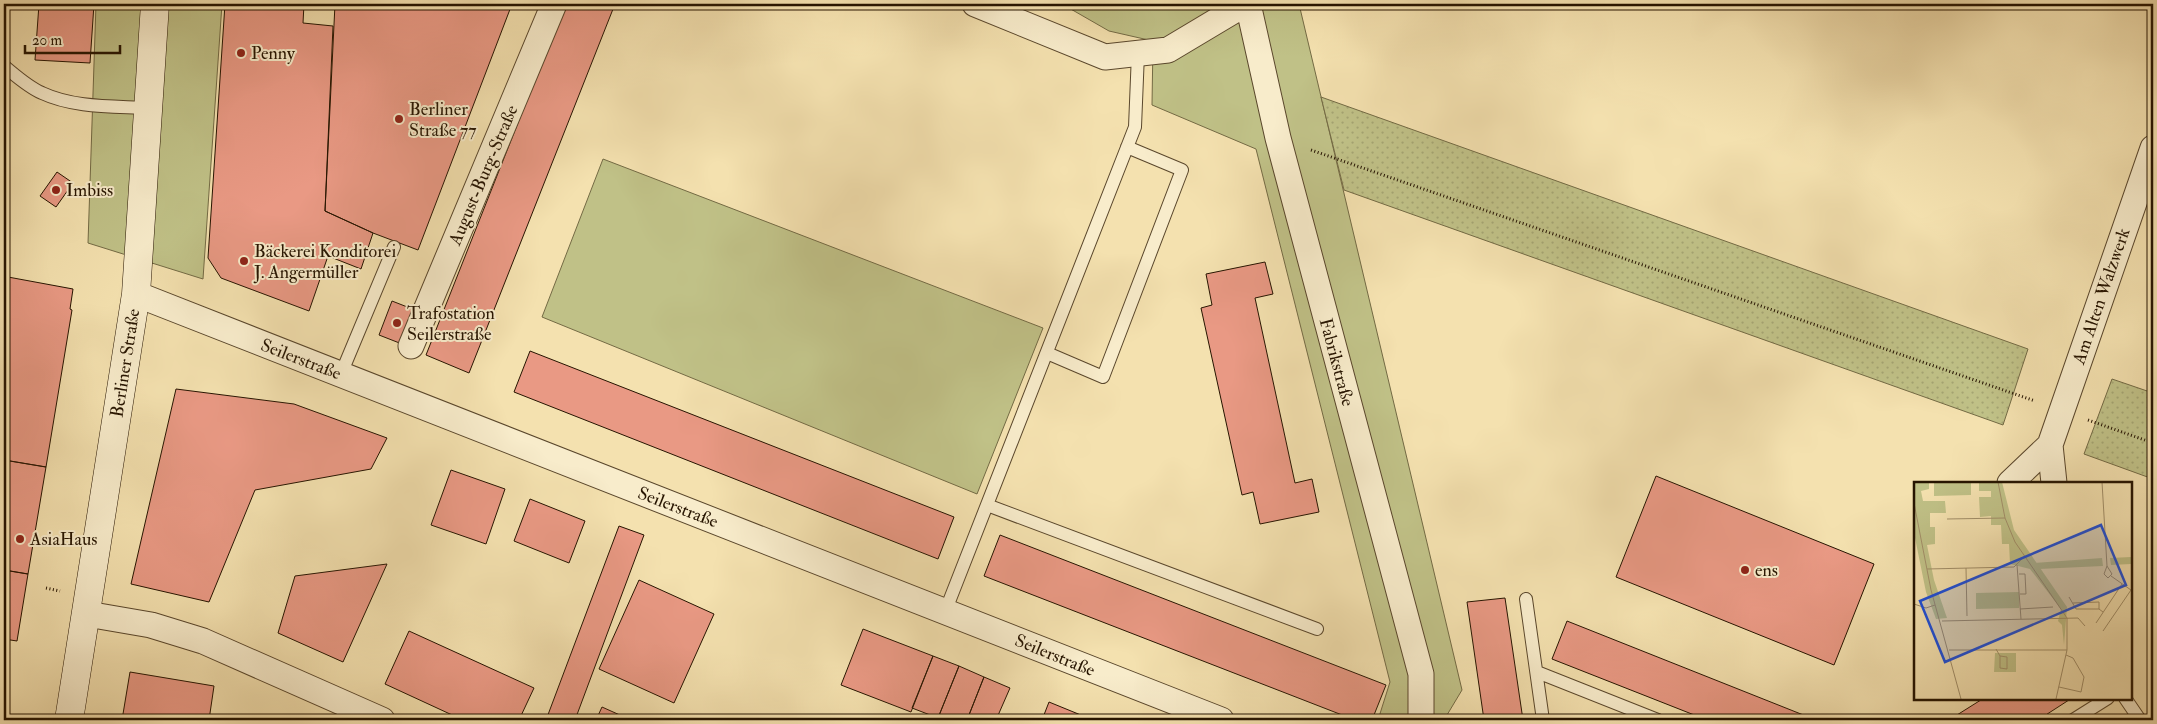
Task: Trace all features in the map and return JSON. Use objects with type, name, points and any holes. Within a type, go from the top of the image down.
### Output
[{"type":"main road","name":"Berliner Straße","points":[[69,720],[136,294],[155,4]]},
{"type":"street","name":"August-Burg-Straße","points":[[412,346],[554,4]]},
{"type":"street","points":[[975,4],[1105,57],[1168,50],[1246,4]]},
{"type":"street","name":"Fabrikstraße","points":[[1246,4],[1278,138],[1421,674],[1421,720]]},
{"type":"street","name":"Am Alten Walzwerk","points":[[2054,482],[2050,445],[2153,148]]},
{"type":"street","name":"Seilerstraße","points":[[136,294],[1221,720]]},
{"type":"street","name":"Am Alten Walzwerk","points":[[2011,482],[2050,445]]},
{"type":"street","points":[[87,614],[151,625],[203,640],[382,720]]},
{"type":"lane","points":[[945,612],[1135,127],[1138,53]]},
{"type":"lane","points":[[4,66],[39,92],[59,100],[148,108]]},
{"type":"lane","points":[[1046,353],[1103,377],[1182,170],[1127,147]]},
{"type":"lane","points":[[341,374],[394,247]]},
{"type":"lane","points":[[987,505],[1317,629]]},
{"type":"lane","points":[[1526,599],[1543,720]]},
{"type":"lane","points":[[1536,672],[1658,720]]},
{"type":"lane","points":[[2073,720],[2106,699]]},
{"type":"lane","points":[[2126,699],[2140,720]]},
{"type":"path","points":[[1278,138],[2153,443]]},
{"type":"green space","points":[[96,4],[222,4],[203,279],[88,243]]},
{"type":"green space","points":[[1071,4],[1299,4],[1462,690],[1444,720],[1378,720],[1390,682],[1256,149],[1152,105],[1153,41],[1109,31],[1069,8]]},
{"type":"green space","points":[[1321,97],[2028,349],[2003,425],[1344,190]]},
{"type":"green space","points":[[603,159],[1043,328],[977,494],[542,317]]},
{"type":"green space","points":[[2112,379],[2153,393],[2153,479],[2084,454]]},
{"type":"building","points":[[39,4],[94,4],[90,63],[35,60]]},
{"type":"building","points":[[225,4],[304,4],[303,23],[333,26],[325,211],[373,233],[361,269],[328,256],[309,311],[221,278],[208,258]]},
{"type":"building","name":"Berliner Straße 77","points":[[335,4],[512,4],[418,250],[373,233],[325,211]]},
{"type":"building","points":[[565,4],[615,4],[469,373],[426,355]]},
{"type":"building","name":"Imbiss","points":[[57,172],[73,183],[56,207],[40,196]]},
{"type":"building","points":[[1265,262],[1273,294],[1255,298],[1295,483],[1312,479],[1319,512],[1260,524],[1253,492],[1242,495],[1201,308],[1212,305],[1206,274]]},
{"type":"building","points":[[8,277],[73,289],[70,309],[72,310],[46,467],[4,460],[4,302]]},
{"type":"building","name":"Trafostation Seilerstraße","points":[[392,301],[415,310],[402,344],[379,335]]},
{"type":"building","points":[[530,351],[954,517],[938,559],[514,392]]},
{"type":"building","points":[[176,389],[294,404],[387,438],[371,469],[255,490],[209,602],[131,584]]},
{"type":"building","points":[[4,460],[46,467],[28,574],[4,570]]},
{"type":"building","points":[[451,470],[505,489],[486,544],[431,525]]},
{"type":"building","name":"ens","points":[[1656,476],[1874,564],[1834,665],[1616,577]]},
{"type":"building","points":[[530,499],[585,521],[569,563],[514,541]]},
{"type":"building","points":[[619,526],[644,535],[575,720],[546,720]]},
{"type":"building","points":[[1000,535],[1386,685],[1372,720],[1355,720],[984,576]]},
{"type":"building","points":[[387,564],[343,662],[278,633],[295,576]]},
{"type":"building","points":[[4,570],[28,574],[17,641],[4,639]]},
{"type":"building","points":[[639,580],[714,614],[674,703],[599,669]]},
{"type":"building","points":[[1505,598],[1523,720],[1484,720],[1467,602]]},
{"type":"building","points":[[1567,621],[1816,720],[1707,720],[1552,659]]},
{"type":"building","points":[[863,629],[933,656],[911,712],[841,685]]},
{"type":"building","points":[[409,631],[534,688],[519,720],[463,720],[385,684]]},
{"type":"building","points":[[933,656],[959,666],[938,718],[912,708]]},
{"type":"building","points":[[959,666],[984,677],[967,720],[943,720],[938,718]]},
{"type":"building","points":[[130,672],[214,686],[209,720],[122,720]]},
{"type":"building","points":[[984,677],[1010,688],[996,720],[967,720]]},
{"type":"building","points":[[1982,699],[2070,699],[2038,720],[1949,720]]},
{"type":"building","points":[[1049,702],[1093,720],[1042,720]]},
{"type":"building","points":[[602,707],[631,720],[596,720]]},
{"type":"place","name":"Penny","points":[[241,53]]},
{"type":"place","name":"Berliner Straße 77","points":[[399,119]]},
{"type":"place","name":"Imbiss","points":[[56,190]]},
{"type":"place","name":"Bäckerei Konditorei J. Angermüller","points":[[244,261]]},
{"type":"place","name":"Trafostation Seilerstraße","points":[[397,323]]},
{"type":"place","name":"AsiaHaus","points":[[20,539]]},
{"type":"place","name":"ens","points":[[1745,570]]}]
